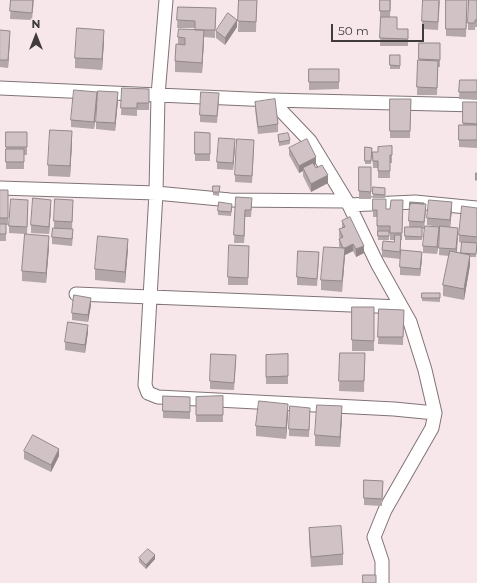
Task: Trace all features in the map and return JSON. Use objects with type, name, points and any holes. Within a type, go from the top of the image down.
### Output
[{"type":"street","points":[[166,0],[158,95],[156,193],[145,385],[148,393],[158,397],[394,409],[435,413]]},
{"type":"street","points":[[0,88],[271,100],[477,105]]},
{"type":"street","points":[[271,100],[310,141],[347,203],[377,263],[410,322],[425,370],[435,413],[432,428],[385,510],[374,537],[382,561],[382,583]]},
{"type":"street","points":[[0,188],[156,193],[230,200],[347,203],[415,202],[477,208]]},
{"type":"street","points":[[76,294],[401,307]]},
{"type":"building","points":[[11,0],[33,0],[32,13],[10,11]]},
{"type":"building","points":[[239,0],[257,0],[256,22],[238,21]]},
{"type":"building","points":[[380,0],[390,0],[390,11],[380,11]]},
{"type":"building","points":[[423,0],[439,0],[438,22],[422,21]]},
{"type":"building","points":[[446,0],[467,0],[466,29],[446,29]]},
{"type":"building","points":[[469,0],[477,0],[477,20],[475,20],[475,23],[468,23]]},
{"type":"building","points":[[178,7],[216,8],[215,30],[195,30],[195,21],[177,20]]},
{"type":"building","points":[[228,13],[237,20],[225,38],[216,31]]},
{"type":"building","points":[[381,17],[397,17],[397,29],[408,29],[408,39],[380,38]]},
{"type":"building","points":[[77,28],[104,30],[102,59],[75,58]]},
{"type":"building","points":[[179,29],[204,30],[202,63],[175,61],[176,44],[185,45],[185,38],[178,37]]},
{"type":"building","points":[[0,30],[10,31],[8,60],[0,60]]},
{"type":"building","points":[[419,43],[440,43],[440,60],[419,59]]},
{"type":"building","points":[[390,55],[400,55],[400,66],[390,65]]},
{"type":"building","points":[[418,60],[438,61],[437,88],[417,87]]},
{"type":"building","points":[[309,69],[339,69],[339,82],[309,82]]},
{"type":"building","points":[[460,80],[477,80],[477,92],[459,92]]},
{"type":"building","points":[[122,88],[149,89],[149,103],[137,103],[137,108],[121,108]]},
{"type":"building","points":[[74,90],[97,92],[94,122],[71,120]]},
{"type":"building","points":[[98,91],[118,92],[115,123],[96,122]]},
{"type":"building","points":[[201,92],[219,93],[217,116],[200,115]]},
{"type":"building","points":[[275,99],[278,124],[258,127],[255,102]]},
{"type":"building","points":[[390,99],[411,99],[410,131],[390,131]]},
{"type":"building","points":[[463,102],[477,102],[477,124],[463,123]]},
{"type":"building","points":[[459,125],[477,125],[477,140],[459,140]]},
{"type":"building","points":[[50,130],[72,131],[70,166],[48,165]]},
{"type":"building","points":[[6,132],[27,132],[27,147],[6,147]]},
{"type":"building","points":[[195,132],[210,133],[210,154],[195,154]]},
{"type":"building","points":[[288,133],[290,140],[279,142],[278,135]]},
{"type":"building","points":[[219,138],[235,139],[233,163],[217,162]]},
{"type":"building","points":[[237,139],[254,140],[252,176],[235,175]]},
{"type":"building","points":[[307,139],[316,157],[299,166],[289,148]]},
{"type":"building","points":[[392,146],[392,155],[390,155],[390,171],[378,171],[378,161],[373,161],[372,152],[378,152],[378,147]]},
{"type":"building","points":[[365,147],[372,148],[371,161],[365,161]]},
{"type":"building","points":[[6,149],[24,149],[24,162],[6,162]]},
{"type":"building","points":[[313,163],[316,168],[322,165],[328,175],[311,184],[303,168]]},
{"type":"building","points":[[359,167],[371,167],[371,192],[359,191]]},
{"type":"building","points":[[213,186],[220,186],[219,192],[213,192]]},
{"type":"building","points":[[373,187],[385,188],[385,195],[373,194]]},
{"type":"building","points":[[0,190],[8,190],[8,218],[0,218]]},
{"type":"building","points":[[236,197],[252,198],[251,210],[245,210],[244,236],[234,235]]},
{"type":"building","points":[[33,198],[51,200],[49,227],[31,225]]},
{"type":"building","points":[[11,199],[28,200],[27,227],[9,226]]},
{"type":"building","points":[[55,199],[73,200],[72,222],[54,221]]},
{"type":"building","points":[[373,199],[386,199],[386,209],[390,209],[391,200],[403,200],[402,233],[390,233],[390,226],[377,226],[377,210],[373,210]]},
{"type":"building","points":[[429,200],[452,202],[450,220],[427,218]]},
{"type":"building","points":[[219,202],[232,204],[231,212],[218,211]]},
{"type":"building","points":[[410,203],[424,203],[424,204]]},
{"type":"building","points":[[410,203],[426,204],[424,222],[409,221]]},
{"type":"building","points":[[462,206],[477,208],[477,237],[459,235]]},
{"type":"building","points":[[350,217],[364,246],[356,249],[353,244],[343,248],[339,239],[343,237],[339,229],[345,227],[342,221]]},
{"type":"building","points":[[0,224],[6,224],[6,234],[0,234]]},
{"type":"building","points":[[425,226],[439,227],[437,247],[423,246]]},
{"type":"building","points":[[440,226],[458,228],[456,249],[439,248]]},
{"type":"building","points":[[405,227],[422,227],[422,237],[405,236]]},
{"type":"building","points":[[53,228],[73,229],[72,239],[52,237]]},
{"type":"building","points":[[378,231],[389,231],[389,236],[378,236]]},
{"type":"building","points":[[25,234],[49,236],[46,273],[22,271]]},
{"type":"building","points":[[395,235],[401,235],[400,252],[382,250],[383,241],[394,242]]},
{"type":"building","points":[[98,236],[128,239],[125,272],[95,269]]},
{"type":"building","points":[[462,242],[477,243],[476,254],[461,253]]},
{"type":"building","points":[[229,245],[249,246],[248,278],[228,277]]},
{"type":"building","points":[[324,247],[345,248],[342,281],[321,280]]},
{"type":"building","points":[[401,250],[422,252],[420,269],[400,267]]},
{"type":"building","points":[[298,251],[319,252],[317,279],[297,277]]},
{"type":"building","points":[[450,251],[470,255],[464,289],[443,285]]},
{"type":"building","points":[[422,293],[440,293],[440,298],[422,298]]},
{"type":"building","points":[[74,295],[91,298],[88,315],[72,313]]},
{"type":"building","points":[[352,307],[374,307],[374,341],[352,340]]},
{"type":"building","points":[[379,309],[404,310],[403,337],[378,337]]},
{"type":"building","points":[[68,322],[88,325],[85,345],[65,342]]},
{"type":"building","points":[[340,353],[365,353],[364,381],[339,381]]},
{"type":"building","points":[[211,354],[236,355],[234,383],[210,381]]},
{"type":"building","points":[[288,354],[288,376],[266,377],[266,355]]},
{"type":"building","points":[[163,396],[190,397],[190,412],[163,411]]},
{"type":"building","points":[[223,396],[223,415],[196,415],[196,397]]},
{"type":"building","points":[[259,401],[288,404],[286,428],[256,426]]},
{"type":"building","points":[[317,405],[342,406],[340,437],[315,435]]},
{"type":"building","points":[[290,406],[310,408],[309,430],[289,429]]},
{"type":"building","points":[[33,435],[59,449],[51,465],[24,451]]},
{"type":"building","points":[[364,480],[383,481],[382,499],[364,498]]},
{"type":"building","points":[[341,526],[343,554],[311,557],[309,528]]},
{"type":"building","points":[[148,549],[155,555],[146,565],[139,558]]},
{"type":"building","points":[[363,575],[376,575],[376,583],[363,583]]}]
